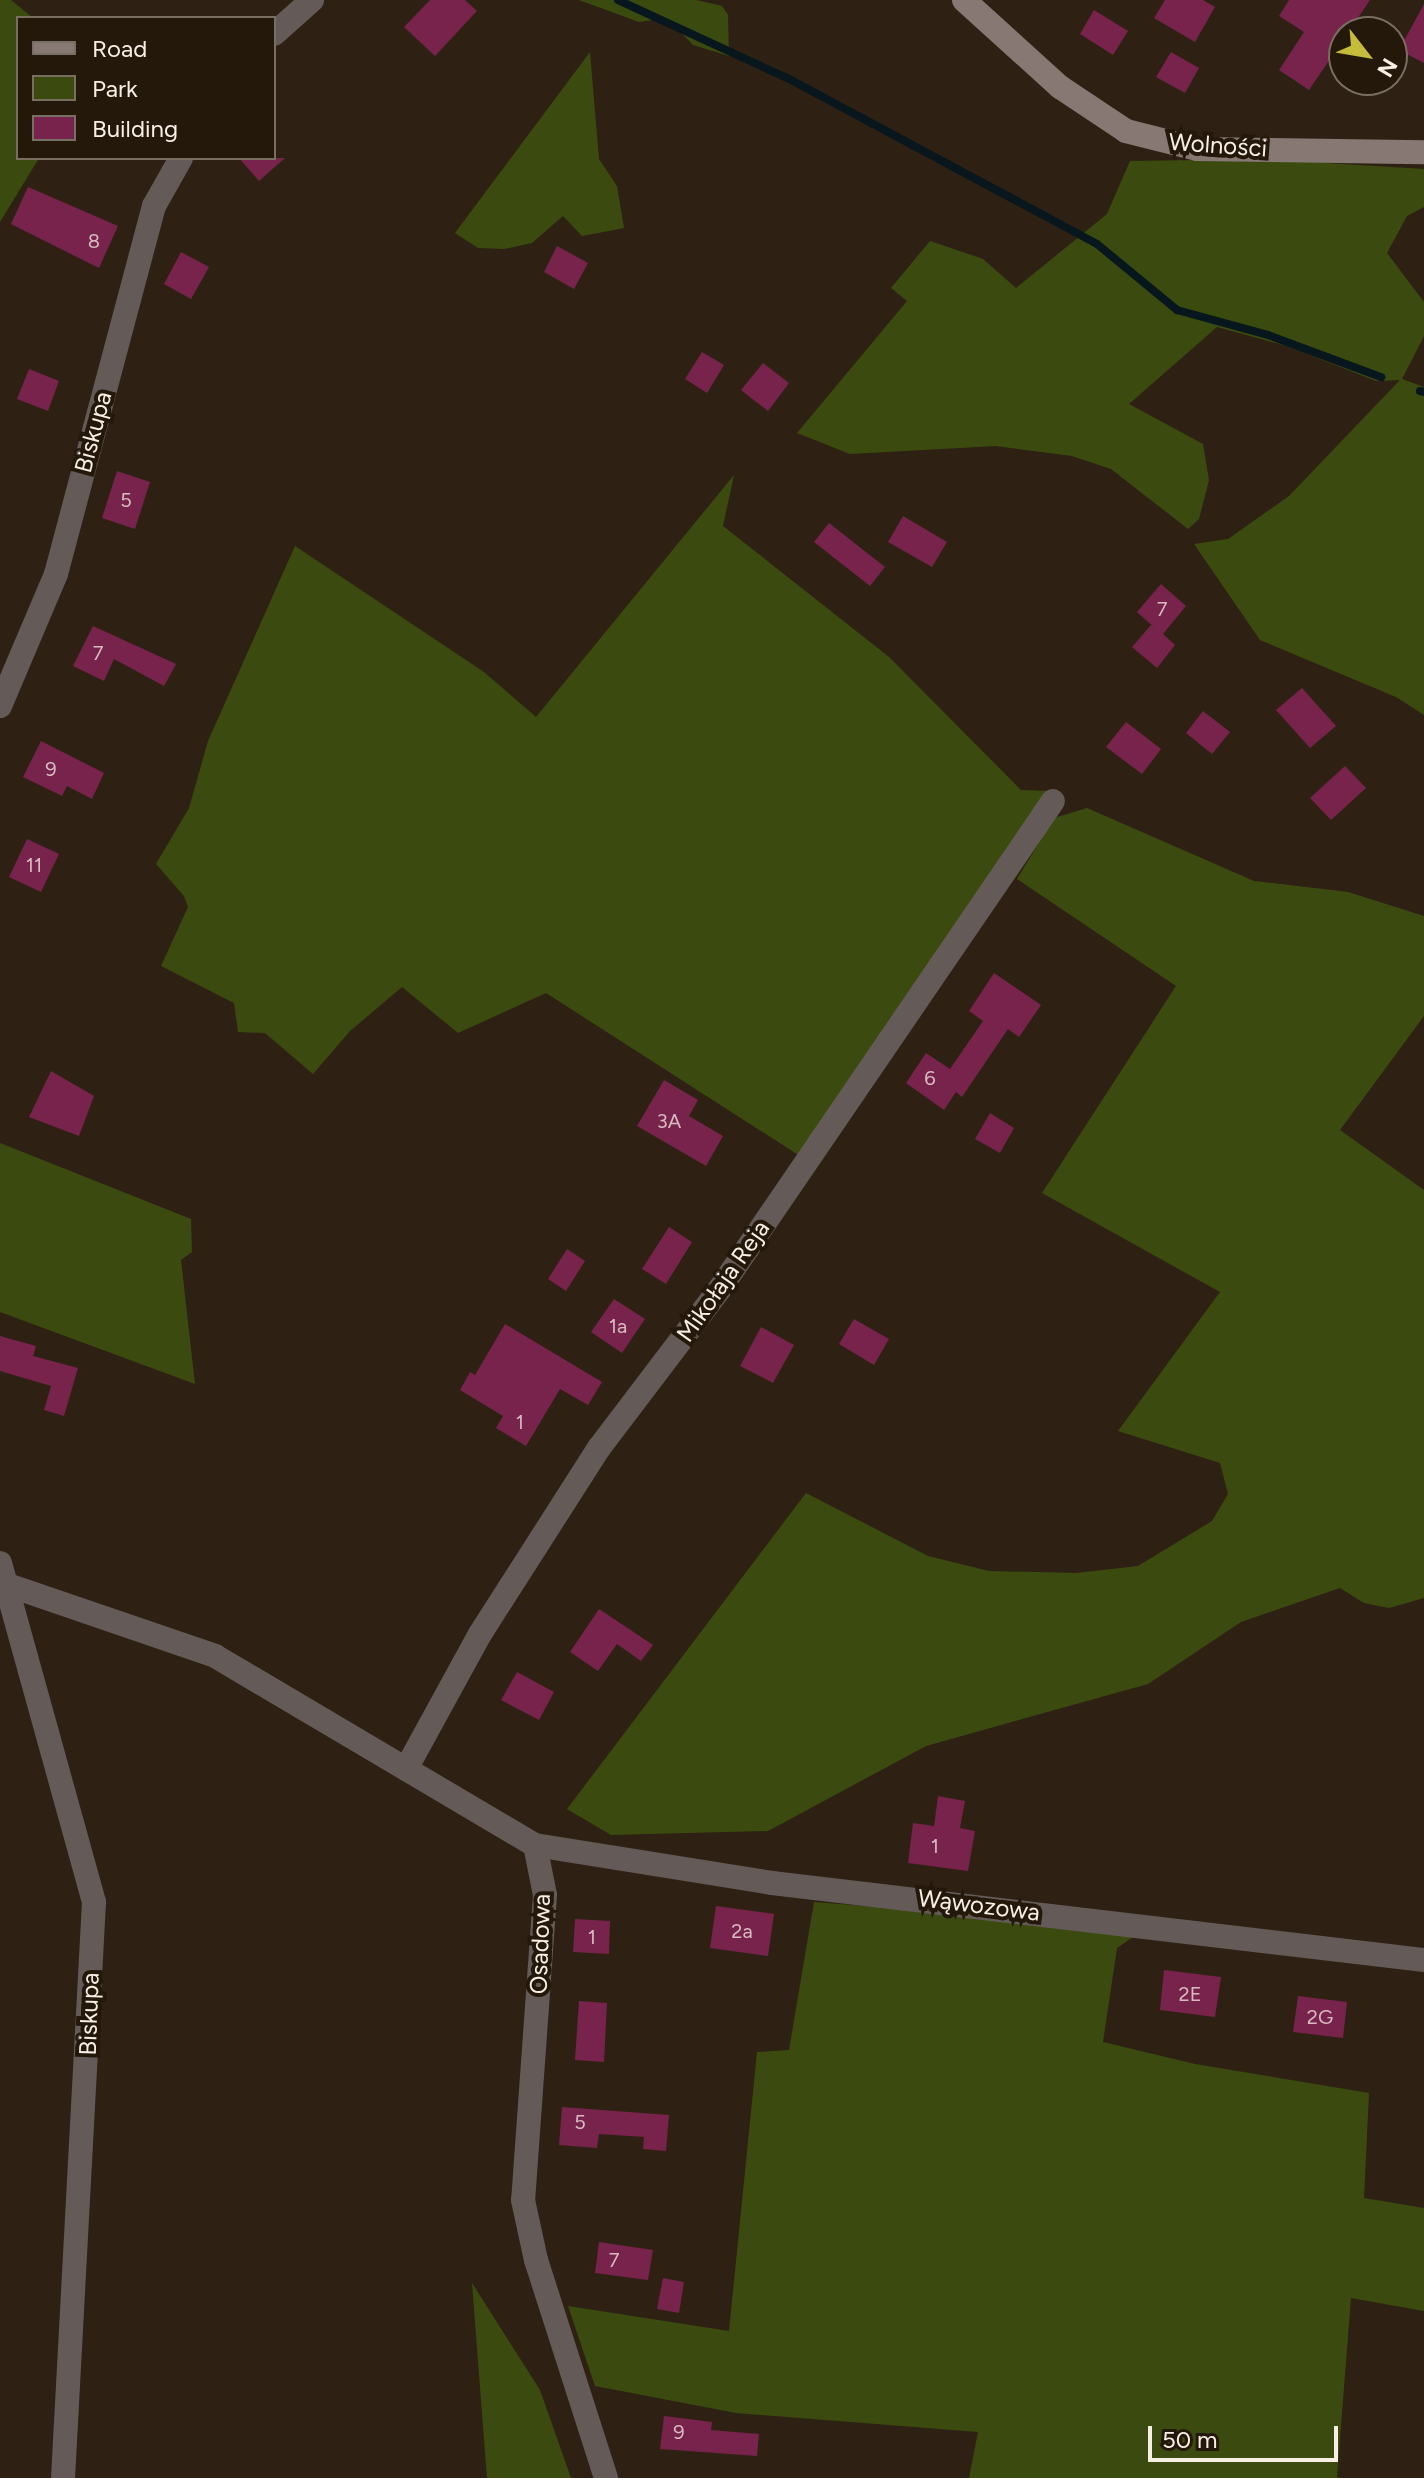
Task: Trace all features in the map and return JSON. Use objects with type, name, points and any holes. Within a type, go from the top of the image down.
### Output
[{"type":"street","points":[[276,32],[312,0]]},
{"type":"street","name":"Wolności","points":[[964,0],[1060,87],[1126,131],[1197,149],[1424,152]]},
{"type":"street","name":"Biskupa","points":[[0,706],[56,574],[154,206],[180,160]]},
{"type":"street","name":"Mikołaja Reja","points":[[406,1769],[480,1634],[599,1448],[719,1290],[1053,801]]},
{"type":"street","points":[[4,1574],[215,1656],[535,1845]]},
{"type":"street","name":"Biskupa","points":[[4,1574],[94,1902],[63,2478]]},
{"type":"street","name":"Wąwozowa","points":[[535,1845],[772,1883],[1424,1960]]},
{"type":"street","name":"Osadowa","points":[[535,1845],[545,1895],[523,2200],[536,2260],[606,2478]]},
{"type":"green space","points":[[0,0],[11,0],[31,16],[16,16],[16,160],[38,160],[0,222]]},
{"type":"green space","points":[[579,0],[696,0],[722,6],[728,15],[729,56],[693,45],[667,18],[639,22]]},
{"type":"green space","points":[[590,52],[599,159],[617,186],[624,228],[582,236],[563,216],[532,243],[504,249],[478,248],[455,233]]},
{"type":"green space","points":[[1261,159],[1424,169],[1424,207],[1407,216],[1387,253],[1424,302],[1424,336],[1402,379],[1424,387],[1424,715],[1396,697],[1260,640],[1194,544],[1228,539],[1289,496],[1400,380],[1376,381],[1287,346],[1217,327],[1129,404],[1203,444],[1209,480],[1199,519],[1188,529],[1111,469],[1072,456],[996,446],[850,454],[797,433],[907,301],[891,288],[930,241],[983,259],[1016,288],[1107,214],[1130,161]]},
{"type":"green space","points":[[734,475],[723,526],[889,657],[1021,790],[1048,791],[800,1156],[546,993],[458,1033],[402,987],[350,1031],[313,1074],[265,1033],[238,1032],[234,1003],[161,966],[188,907],[184,896],[156,864],[189,808],[208,741],[295,546],[484,672],[536,717]]},
{"type":"green space","points":[[1087,808],[1254,881],[1348,892],[1424,916],[1424,1016],[1340,1130],[1424,1190],[1424,1598],[1389,1608],[1364,1603],[1340,1588],[1241,1622],[1148,1684],[926,1746],[768,1831],[611,1835],[567,1809],[806,1493],[928,1556],[989,1571],[1076,1573],[1138,1566],[1212,1521],[1228,1494],[1220,1463],[1118,1431],[1220,1292],[1042,1193],[1176,986],[1017,879],[1054,818]]},
{"type":"green space","points":[[0,1143],[191,1219],[192,1252],[181,1260],[195,1384],[0,1312]]},
{"type":"green space","points":[[814,1902],[1146,1928],[1117,1948],[1103,2042],[1195,2064],[1369,2093],[1364,2198],[1424,2208],[1424,2311],[1351,2298],[1337,2477],[1341,2478],[969,2478],[978,2432],[736,2413],[595,2386],[568,2306],[729,2331],[757,2052],[789,2050]]},
{"type":"green space","points":[[472,2283],[540,2390],[571,2478],[487,2478]]},
{"type":"building","points":[[430,0],[465,0],[477,11],[435,56],[404,27]]},
{"type":"building","points":[[1165,0],[1203,0],[1215,7],[1195,42],[1154,18]]},
{"type":"building","points":[[1289,0],[1370,0],[1359,16],[1328,16],[1328,62],[1309,90],[1279,70],[1304,32],[1279,16]]},
{"type":"building","points":[[1424,4],[1424,63],[1408,55],[1408,33]]},
{"type":"building","points":[[1094,10],[1128,31],[1113,55],[1080,34]]},
{"type":"building","points":[[1171,52],[1199,68],[1185,93],[1156,77]]},
{"type":"building","points":[[285,158],[259,181],[241,160]]},
{"type":"building","points":[[28,187],[118,226],[99,268],[11,224]]},
{"type":"building","points":[[557,246],[588,263],[574,289],[544,272]]},
{"type":"building","points":[[181,252],[209,267],[191,299],[164,284]]},
{"type":"building","points":[[702,352],[724,365],[707,393],[685,379]]},
{"type":"building","points":[[763,363],[789,383],[768,411],[741,390]]},
{"type":"building","points":[[29,369],[59,381],[48,411],[17,399]]},
{"type":"building","points":[[117,471],[150,482],[135,529],[102,518]]},
{"type":"building","points":[[903,516],[947,542],[932,567],[888,542]]},
{"type":"building","points":[[829,523],[885,567],[870,586],[814,542]]},
{"type":"building","points":[[1161,584],[1186,606],[1163,634],[1175,645],[1157,668],[1132,647],[1151,625],[1156,629],[1137,612]]},
{"type":"building","points":[[93,626],[176,664],[164,686],[114,659],[104,681],[73,666]]},
{"type":"building","points":[[1302,688],[1336,726],[1310,748],[1276,710]]},
{"type":"building","points":[[1203,711],[1230,732],[1212,754],[1186,733]]},
{"type":"building","points":[[1126,722],[1161,749],[1142,774],[1106,747]]},
{"type":"building","points":[[41,741],[104,773],[92,799],[67,786],[62,796],[23,777]]},
{"type":"building","points":[[1345,766],[1366,788],[1331,820],[1310,798]]},
{"type":"building","points":[[27,839],[59,854],[41,892],[9,877]]},
{"type":"building","points":[[994,973],[1041,1005],[1019,1037],[1008,1029],[962,1097],[956,1092],[944,1110],[906,1083],[926,1053],[950,1069],[983,1021],[969,1011]]},
{"type":"building","points":[[51,1071],[94,1096],[79,1136],[29,1117]]},
{"type":"building","points":[[664,1080],[698,1100],[689,1116],[723,1136],[706,1166],[637,1126]]},
{"type":"building","points":[[990,1113],[1014,1128],[1000,1153],[975,1139]]},
{"type":"building","points":[[669,1227],[692,1242],[666,1284],[642,1269]]},
{"type":"building","points":[[567,1249],[585,1261],[566,1291],[548,1279]]},
{"type":"building","points":[[614,1299],[645,1319],[622,1353],[591,1332]]},
{"type":"building","points":[[854,1319],[889,1339],[874,1365],[839,1344]]},
{"type":"building","points":[[505,1324],[602,1382],[588,1405],[560,1389],[526,1446],[496,1428],[503,1416],[460,1390],[470,1372],[475,1375]]},
{"type":"building","points":[[761,1327],[794,1345],[773,1383],[740,1366]]},
{"type":"building","points":[[0,1336],[36,1346],[33,1356],[78,1368],[64,1416],[44,1410],[51,1386],[0,1371]]},
{"type":"building","points":[[599,1609],[653,1645],[641,1661],[617,1644],[598,1671],[570,1652]]},
{"type":"building","points":[[517,1672],[554,1692],[539,1720],[501,1700]]},
{"type":"building","points":[[938,1796],[965,1801],[960,1828],[975,1831],[968,1871],[908,1863],[913,1823],[934,1826]]},
{"type":"building","points":[[716,1906],[774,1914],[768,1956],[710,1948]]},
{"type":"building","points":[[575,1919],[610,1921],[609,1954],[573,1952]]},
{"type":"building","points":[[1164,1970],[1221,1977],[1215,2017],[1160,2010]]},
{"type":"building","points":[[1298,1996],[1347,2002],[1343,2038],[1293,2032]]},
{"type":"building","points":[[579,2001],[607,2003],[604,2062],[575,2060]]},
{"type":"building","points":[[562,2107],[669,2115],[666,2151],[643,2149],[644,2137],[599,2134],[597,2148],[559,2145]]},
{"type":"building","points":[[599,2242],[653,2250],[648,2280],[595,2273]]},
{"type":"building","points":[[663,2278],[684,2282],[679,2313],[657,2309]]},
{"type":"building","points":[[664,2416],[712,2422],[711,2430],[759,2434],[757,2456],[660,2449]]},
{"type":"waterway","points":[[618,0],[793,81],[1097,244],[1177,310],[1268,335],[1381,377]]},
{"type":"waterway","points":[[1420,391],[1424,392]]}]
